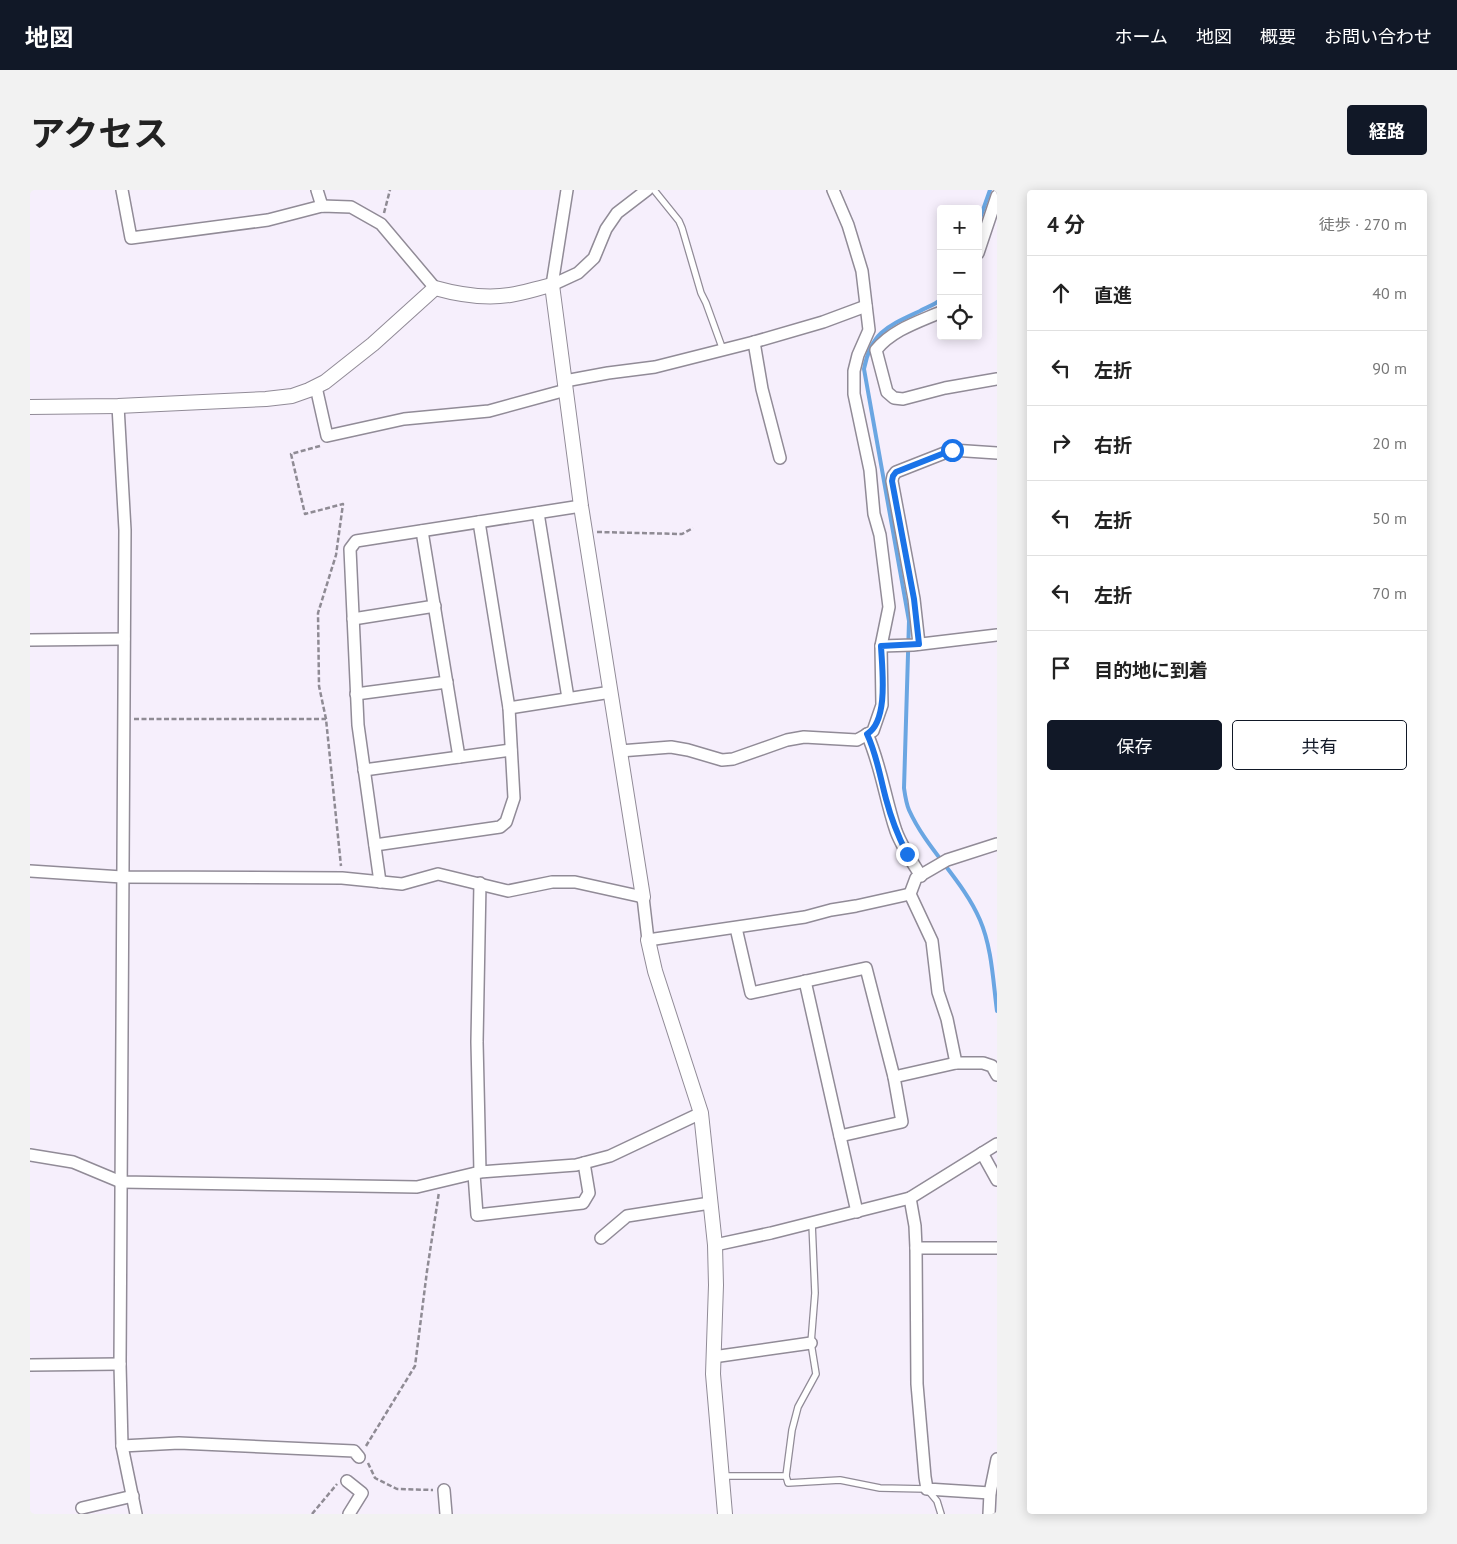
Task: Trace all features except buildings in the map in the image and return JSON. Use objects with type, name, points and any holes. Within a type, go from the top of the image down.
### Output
[{"type":"street","points":[[122,190],[131,238],[268,220],[322,206],[351,207],[381,224],[435,288],[477,297],[510,295],[552,285],[578,273],[594,258],[606,229],[616,213],[647,190]]},
{"type":"street","points":[[318,190],[322,206]]},
{"type":"street","points":[[567,190],[552,285],[581,506],[648,940],[655,971],[701,1113],[715,1245],[716,1285],[713,1357],[725,1514]]},
{"type":"street","points":[[620,752],[670,747],[722,760],[733,759],[786,740],[804,738],[857,740],[873,731],[882,705],[889,607],[880,535],[874,514],[870,470],[854,394],[854,371],[858,355],[869,330],[862,271],[833,190]]},
{"type":"street","points":[[979,250],[997,196]]},
{"type":"street","points":[[30,407],[118,406],[266,399],[292,396],[326,382],[373,344],[435,288]]},
{"type":"street","points":[[316,387],[327,436],[404,419],[489,411],[608,373],[654,367],[754,342],[823,322],[866,306]]},
{"type":"street","points":[[937,314],[893,334],[881,343],[876,350],[887,392],[894,398],[904,399],[945,388],[997,379]]},
{"type":"street","points":[[866,336],[881,343]]},
{"type":"street","points":[[754,342],[762,389],[780,458]]},
{"type":"street","points":[[118,406],[125,530],[120,1364],[122,1446],[136,1514]]},
{"type":"street","points":[[916,644],[914,599],[892,481],[893,476],[896,472],[952,450],[997,453]]},
{"type":"street","points":[[380,882],[358,725],[350,549],[356,542],[581,506]]},
{"type":"street","points":[[538,513],[568,698]]},
{"type":"street","points":[[375,846],[500,827],[506,822],[514,798],[509,708],[479,522]]},
{"type":"street","points":[[422,531],[459,757]]},
{"type":"street","points":[[353,619],[435,606]]},
{"type":"street","points":[[886,646],[997,635]]},
{"type":"street","points":[[30,640],[124,639]]},
{"type":"street","points":[[356,694],[447,682]]},
{"type":"street","points":[[509,708],[611,692]]},
{"type":"street","points":[[867,734],[874,748],[897,833],[907,854],[921,876]]},
{"type":"street","points":[[364,770],[511,750]]},
{"type":"street","points":[[956,1063],[947,1018],[938,992],[932,941],[910,894],[916,878],[944,862],[997,844]]},
{"type":"street","points":[[30,871],[122,877],[342,878],[402,884],[438,874],[508,891],[552,882],[575,882],[642,897]]},
{"type":"street","points":[[480,883],[477,1042],[477,1215],[583,1203],[589,1192],[584,1163]]},
{"type":"street","points":[[648,940],[806,917],[910,894]]},
{"type":"street","points":[[736,928],[751,993],[866,968],[894,1076],[902,1122],[840,1136]]},
{"type":"street","points":[[805,981],[857,1212]]},
{"type":"street","points":[[894,1076],[956,1063],[983,1063],[992,1066],[997,1075]]},
{"type":"street","points":[[30,1155],[72,1162],[121,1182],[417,1187],[477,1173],[584,1163],[610,1156],[701,1113]]},
{"type":"street","points":[[715,1245],[910,1198],[997,1144]]},
{"type":"street","points":[[982,1153],[997,1180]]},
{"type":"street","points":[[910,1198],[915,1226],[916,1248],[917,1384],[927,1489],[990,1493]]},
{"type":"street","points":[[601,1238],[627,1216],[710,1203]]},
{"type":"street","points":[[916,1248],[997,1248]]},
{"type":"street","points":[[713,1357],[811,1343]]},
{"type":"street","points":[[30,1365],[120,1364]]},
{"type":"street","points":[[122,1446],[179,1443],[354,1451],[359,1457]]},
{"type":"street","points":[[989,1514],[990,1493],[997,1463]]},
{"type":"street","points":[[347,1481],[362,1493],[349,1514]]},
{"type":"street","points":[[444,1490],[446,1514]]},
{"type":"street","points":[[82,1508],[133,1496]]},
{"type":"lane","points":[[654,190],[678,220],[682,228],[701,293],[723,350]]},
{"type":"lane","points":[[812,1223],[815,1293],[811,1343],[816,1374],[798,1407],[792,1430],[786,1476],[788,1483],[840,1480],[880,1488],[927,1489],[937,1501],[941,1514]]},
{"type":"lane","points":[[722,1476],[786,1476]]},
{"type":"path","points":[[381,224],[390,190]]},
{"type":"path","points":[[327,436],[329,443],[291,454],[305,514],[344,504],[336,555],[318,613],[319,686],[326,719],[342,878]]},
{"type":"path","points":[[585,532],[682,534],[693,528]]},
{"type":"path","points":[[123,719],[326,719]]},
{"type":"path","points":[[441,1180],[415,1366],[359,1457],[365,1458],[375,1478],[397,1489],[444,1490]]},
{"type":"waterway","points":[[982,213],[990,190]]},
{"type":"waterway","points":[[937,302],[890,326],[876,338],[867,356],[864,369],[909,621],[904,788],[906,799],[909,810],[917,825],[973,905],[980,920],[990,953],[997,1011]]},
{"type":"route","points":[[907,854],[897,833],[874,748],[867,734],[873,731],[882,705],[881,646],[919,644],[914,599],[892,481],[896,472],[952,450]]}]
